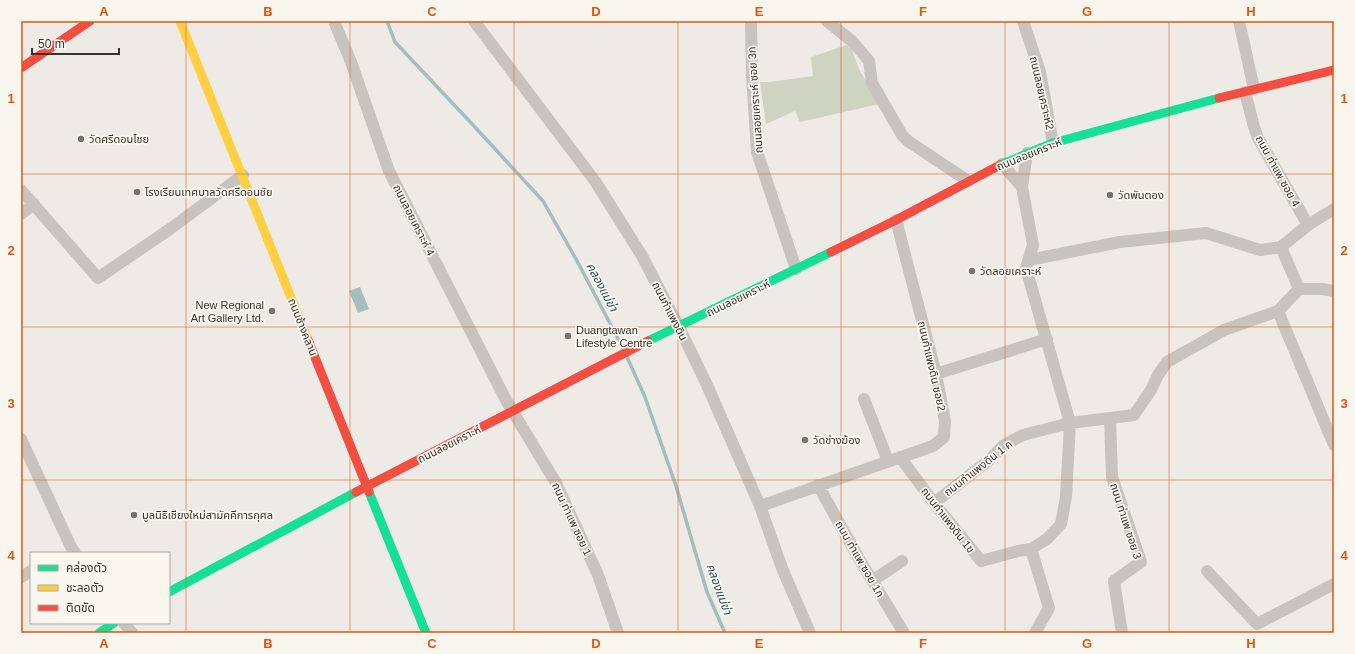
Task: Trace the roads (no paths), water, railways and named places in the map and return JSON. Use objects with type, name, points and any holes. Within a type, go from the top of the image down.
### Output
[{"type":"street","points":[[21,68],[90,21]]},
{"type":"street","name":"ถนนช้างคลาน","points":[[180,21],[426,633]]},
{"type":"street","name":"ถนนลอยเคราะห์ 4","points":[[334,21],[389,171],[512,412]]},
{"type":"street","name":"ถนนกำแพงดิน","points":[[474,21],[595,181],[642,256],[707,385],[760,506],[782,568],[810,633]]},
{"type":"street","name":"ถนนลอยเคราะห์ ซอย 3ก","points":[[751,21],[752,75],[757,152],[796,269]]},
{"type":"street","points":[[827,21],[853,42],[869,61],[872,83],[902,135],[908,141],[968,181]]},
{"type":"street","name":"ถนนลอยเคราะห์2","points":[[1023,21],[1040,72],[1054,143]]},
{"type":"street","name":"ถนน ท่าแพ ซอย 4","points":[[1239,21],[1250,90],[1254,127],[1258,138],[1308,225]]},
{"type":"street","name":"ถนนลอยเคราะห์","points":[[170,591],[367,486],[641,346],[896,220],[1002,164],[1054,143],[1250,90],[1334,70]]},
{"type":"street","points":[[1027,153],[1022,187],[1033,245],[1026,268],[1070,423],[1066,497],[1061,524],[1047,539],[1031,549],[1049,608],[1035,633]]},
{"type":"street","points":[[1002,164],[1022,187]]},
{"type":"street","points":[[21,190],[98,278],[170,229],[243,175]]},
{"type":"street","points":[[21,214],[34,204]]},
{"type":"street","points":[[1029,260],[1120,242],[1206,233],[1260,250],[1281,247],[1308,225],[1334,209]]},
{"type":"street","name":"ถนนกำแพงดิน ซอย2","points":[[760,506],[933,446],[944,437],[945,421],[936,374],[896,220]]},
{"type":"street","points":[[1281,247],[1299,289]]},
{"type":"street","points":[[1110,418],[1134,414],[1151,390],[1158,375],[1167,362],[1224,330],[1278,311],[1299,289],[1322,289],[1334,291]]},
{"type":"street","points":[[1278,311],[1334,445]]},
{"type":"street","points":[[936,374],[1046,339]]},
{"type":"street","points":[[864,399],[888,461]]},
{"type":"street","name":"ถนน ท่าแพ ซอย 1","points":[[512,412],[556,482],[598,575],[618,633]]},
{"type":"street","name":"ถนนกำแพงดิน 1 ค","points":[[934,503],[988,461],[1004,445],[1023,435],[1070,423],[1110,418]]},
{"type":"street","name":"ถนน ท่าแพ ซอย 3","points":[[1110,418],[1112,477],[1141,562],[1114,581],[1122,633]]},
{"type":"street","points":[[21,439],[69,551]]},
{"type":"street","name":"ถนนกำแพงดิน 1ข","points":[[900,457],[934,503],[981,561],[1031,549]]},
{"type":"street","name":"ถนน ท่าแพ ซอย 1ก","points":[[818,485],[872,581],[904,633]]},
{"type":"street","points":[[872,581],[902,561]]},
{"type":"street","points":[[1207,571],[1257,624],[1334,584]]},
{"type":"street","points":[[21,577],[30,572]]},
{"type":"street","points":[[99,633],[112,624]]},
{"type":"street","points":[[125,624],[132,633]]},
{"type":"water","points":[[360,287],[369,309],[358,313],[349,291]]},
{"type":"waterway","name":"คลองแม่ข่า","points":[[387,21],[395,42],[543,201],[576,259],[623,348]]},
{"type":"waterway","name":"คลองแม่ข่า","points":[[627,357],[645,397],[676,486],[707,592],[725,633]]},
{"type":"place","name":"วัดศรีดอนไชย","points":[[81,139]]},
{"type":"place","name":"โรงเรียนเทศบาลวัดศรีดอนชัย","points":[[137,192]]},
{"type":"place","name":"วัดพันตอง","points":[[1110,195]]},
{"type":"place","name":"วัดลอยเคราะห์","points":[[972,271]]},
{"type":"place","name":"New Regional Art Gallery Ltd.","points":[[272,311]]},
{"type":"place","name":"Duangtawan Lifestyle Centre","points":[[568,336]]},
{"type":"place","name":"วัดช่างฆ้อง","points":[[805,440]]},
{"type":"place","name":"มูลนิธิเชียงใหม่สามัคคีการกุศล","points":[[134,515]]}]
